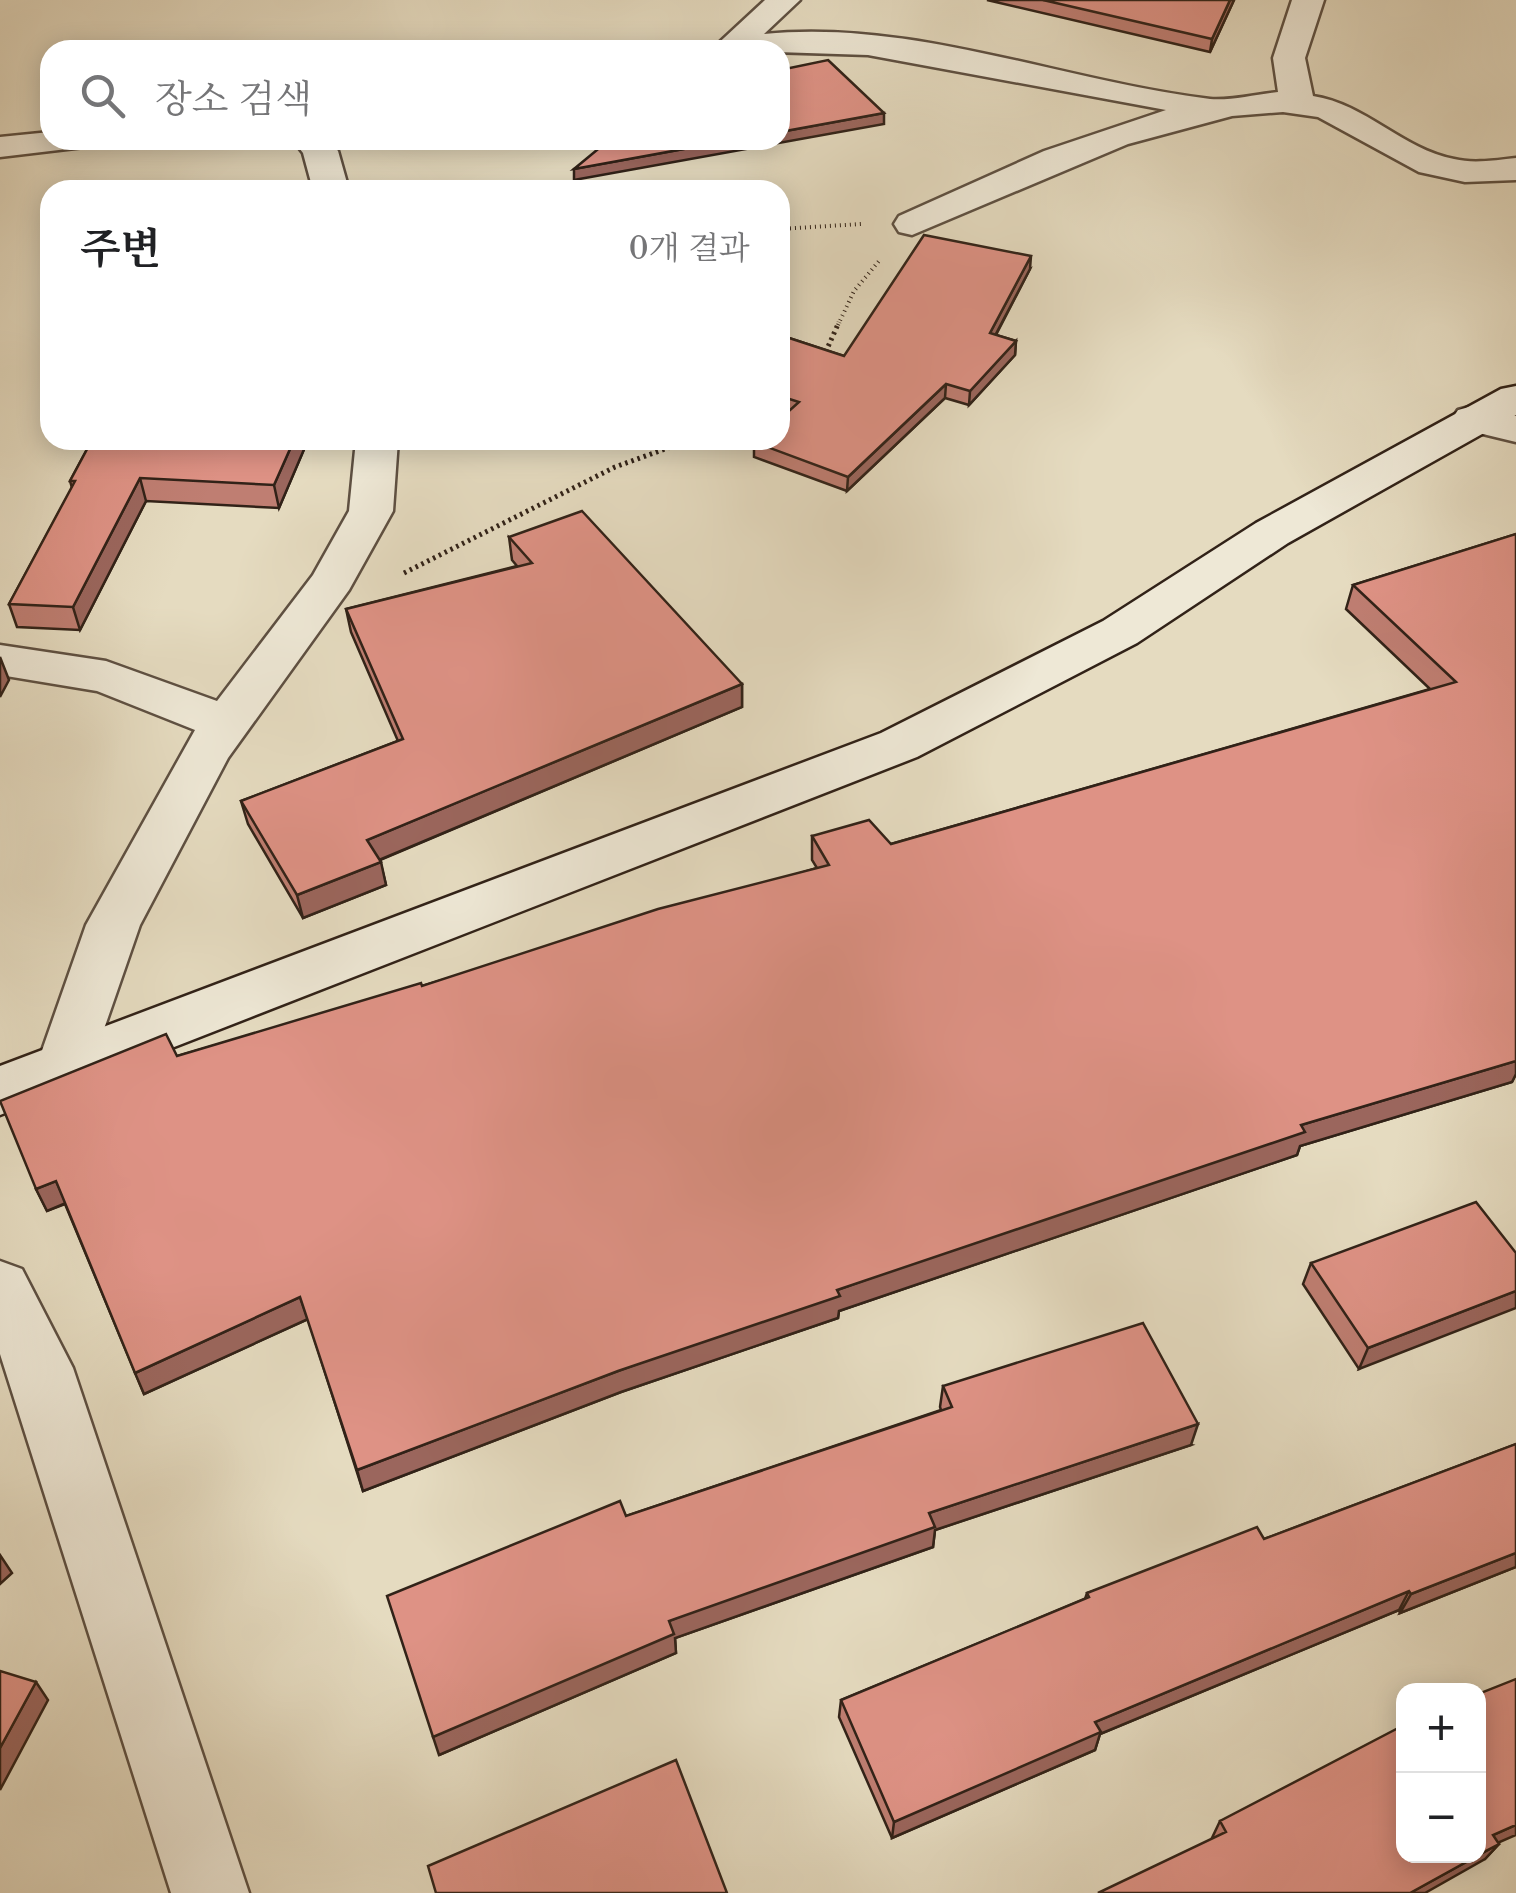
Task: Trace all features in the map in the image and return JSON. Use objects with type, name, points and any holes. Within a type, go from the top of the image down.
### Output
[{"type":"street","points":[[738,40],[784,0]]},
{"type":"street","points":[[1297,103],[1289,58],[1308,0]]},
{"type":"street","points":[[790,43],[822,42],[900,51],[1213,110]]},
{"type":"street","points":[[912,224],[993,183],[1213,110],[1297,103],[1324,107],[1447,169],[1516,169]]},
{"type":"street","points":[[0,147],[40,143]]},
{"type":"street","points":[[319,150],[328,180]]},
{"type":"street","points":[[0,1092],[68,1062],[899,746],[1120,632],[1272,533],[1502,415]]},
{"type":"street","points":[[68,1062],[113,925],[206,751],[333,580],[371,511],[376,450]]},
{"type":"street","points":[[0,660],[106,677],[226,723]]},
{"type":"street","points":[[0,1288],[40,1368],[210,1893]]},
{"type":"path","points":[[790,230],[912,224]]},
{"type":"path","points":[[822,362],[854,291],[912,224]]},
{"type":"path","points":[[398,576],[615,467],[662,450]]},
{"type":"building","points":[[1043,0],[1230,0],[1212,39]]},
{"type":"building","points":[[828,60],[884,113],[790,130],[790,68]]},
{"type":"building","points":[[597,150],[678,150],[574,169]]},
{"type":"building","points":[[924,235],[1031,256],[990,333],[1016,341],[970,391],[946,384],[848,477],[775,450],[790,450],[790,410],[799,402],[790,399],[790,338],[844,356]]},
{"type":"building","points":[[87,450],[290,450],[274,485],[140,478],[73,607],[9,604],[75,481],[70,481]]},
{"type":"building","points":[[582,511],[742,684],[367,840],[381,862],[297,895],[241,801],[403,739],[346,609],[532,563],[509,537]]},
{"type":"building","points":[[1516,534],[1516,1061],[1301,1125],[1305,1132],[837,1290],[840,1296],[618,1371],[357,1470],[300,1297],[135,1373],[56,1181],[36,1189],[0,1101],[166,1034],[177,1056],[421,983],[422,986],[658,909],[829,865],[812,836],[869,820],[891,844],[1456,682],[1353,585]]},
{"type":"building","points":[[1476,1202],[1516,1253],[1516,1291],[1368,1348],[1311,1263]]},
{"type":"building","points":[[1143,1323],[1198,1424],[929,1513],[935,1527],[669,1621],[674,1634],[433,1737],[387,1596],[620,1501],[626,1516],[952,1407],[943,1386]]},
{"type":"building","points":[[1516,1444],[1516,1553],[1411,1594],[1409,1591],[1095,1722],[1101,1732],[894,1822],[841,1700],[1089,1597],[1087,1593],[1257,1527],[1264,1539]]},
{"type":"building","points":[[0,1671],[36,1682],[0,1748]]},
{"type":"building","points":[[1516,1679],[1516,1825],[1493,1835],[1499,1844],[1486,1851],[1486,1773],[1486,1691]]},
{"type":"building","points":[[1396,1729],[1396,1863],[1464,1863],[1410,1893],[1098,1893],[1226,1832],[1220,1821]]},
{"type":"building","points":[[676,1760],[727,1893],[436,1893],[428,1866]]}]
